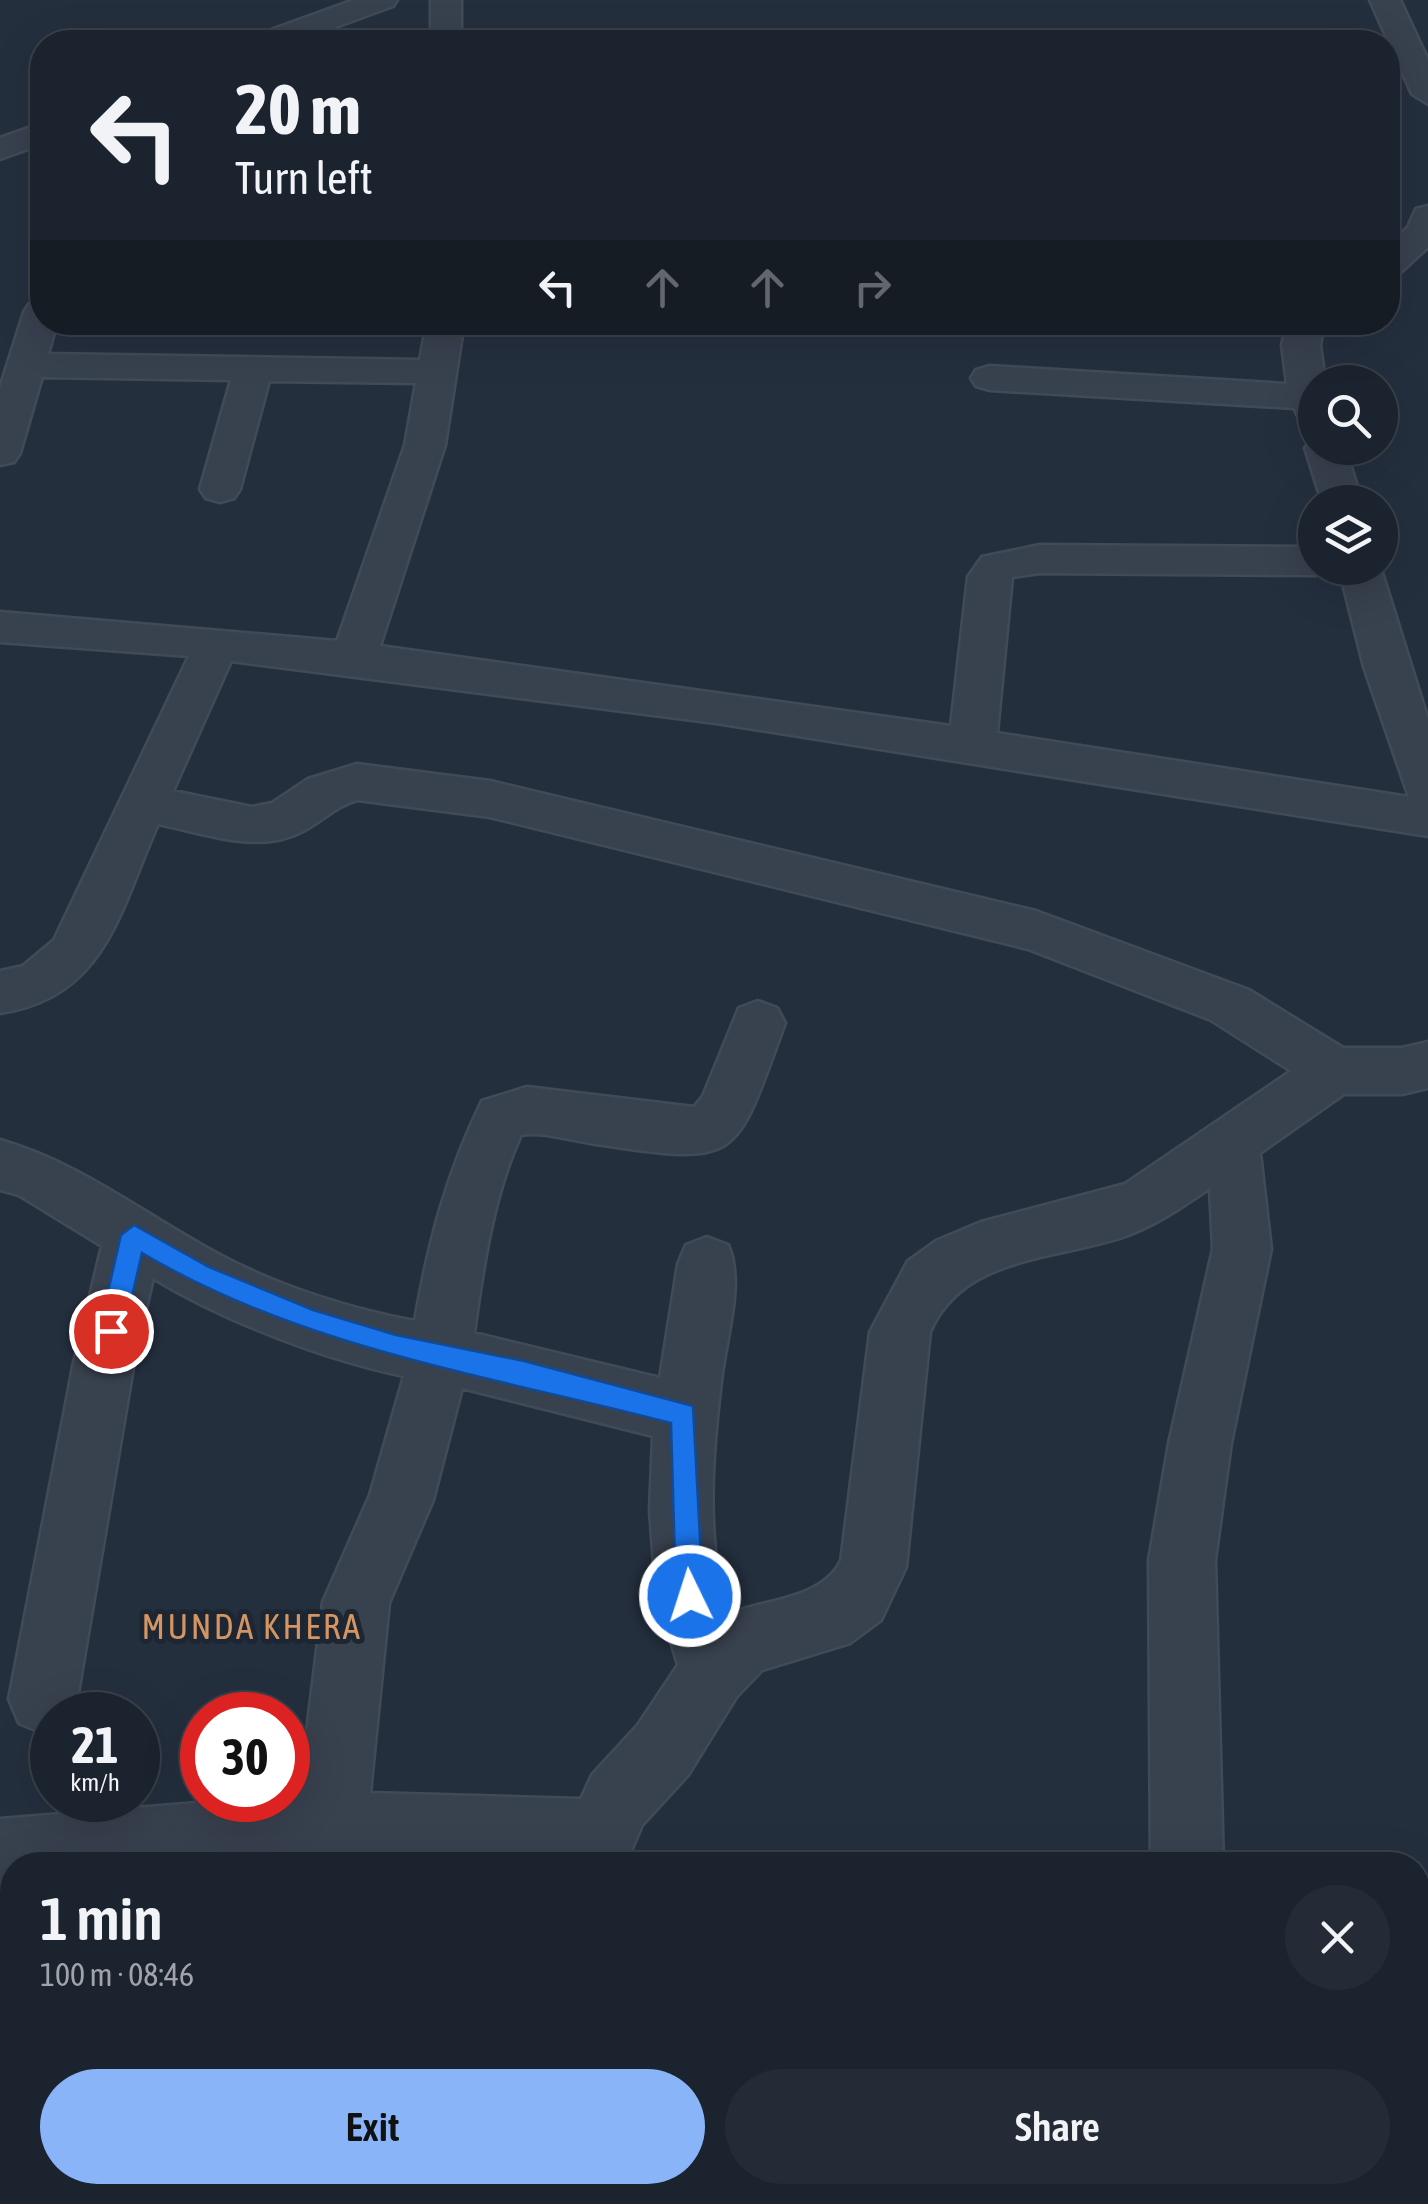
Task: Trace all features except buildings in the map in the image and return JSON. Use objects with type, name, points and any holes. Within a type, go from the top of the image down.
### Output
[{"type":"street","points":[[301,30],[382,0]]},
{"type":"street","points":[[446,0],[446,30]]},
{"type":"street","points":[[1385,0],[1399,30]]},
{"type":"street","points":[[1400,33],[1428,94]]},
{"type":"street","points":[[0,149],[30,138]]},
{"type":"street","points":[[1400,253],[1425,230],[1428,216]]},
{"type":"street","points":[[0,453],[35,335]]},
{"type":"street","points":[[354,657],[412,490],[444,335]]},
{"type":"street","points":[[1302,335],[1305,365]]},
{"type":"street","points":[[26,365],[438,372]]},
{"type":"street","points":[[220,489],[254,369]]},
{"type":"street","points":[[990,378],[1298,404]]},
{"type":"street","points":[[972,749],[989,577],[997,567],[1040,559],[1298,560]]},
{"type":"street","points":[[1365,585],[1387,668],[1428,788]]},
{"type":"street","points":[[0,627],[354,657],[1428,818]]},
{"type":"street","points":[[0,992],[23,990],[42,981],[74,953],[146,804],[216,644]]},
{"type":"street","points":[[146,804],[252,825],[285,819],[325,791],[357,782],[490,799],[1036,931],[1230,1005],[1334,1072],[1402,1071],[1428,1065]]},
{"type":"street","points":[[332,1828],[356,1602],[401,1500],[440,1355],[454,1264],[481,1161],[502,1118],[528,1110],[676,1132],[709,1130],[726,1109],[758,1023]]},
{"type":"street","points":[[26,1852],[332,1828],[593,1850],[617,1800],[663,1750],[713,1672],[742,1642],[826,1620],[858,1597],[873,1567],[900,1332],[916,1297],[934,1275],[962,1256],[1115,1217],[1230,1146],[1334,1072]]},
{"type":"street","points":[[1187,1852],[1182,1560],[1200,1443],[1242,1249],[1239,1191],[1230,1146]]},
{"type":"street","points":[[0,1165],[35,1176],[200,1275],[311,1320],[684,1414]]},
{"type":"street","points":[[43,1692],[104,1362],[134,1235]]},
{"type":"street","points":[[707,1264],[684,1414],[688,1579],[710,1644],[713,1672]]},
{"type":"district","name":"MUNDA KHERA","points":[[252,1626]]},
{"type":"route","points":[[111,1331],[134,1235],[200,1275],[311,1320],[396,1346],[524,1372],[684,1414],[690,1596]]}]
